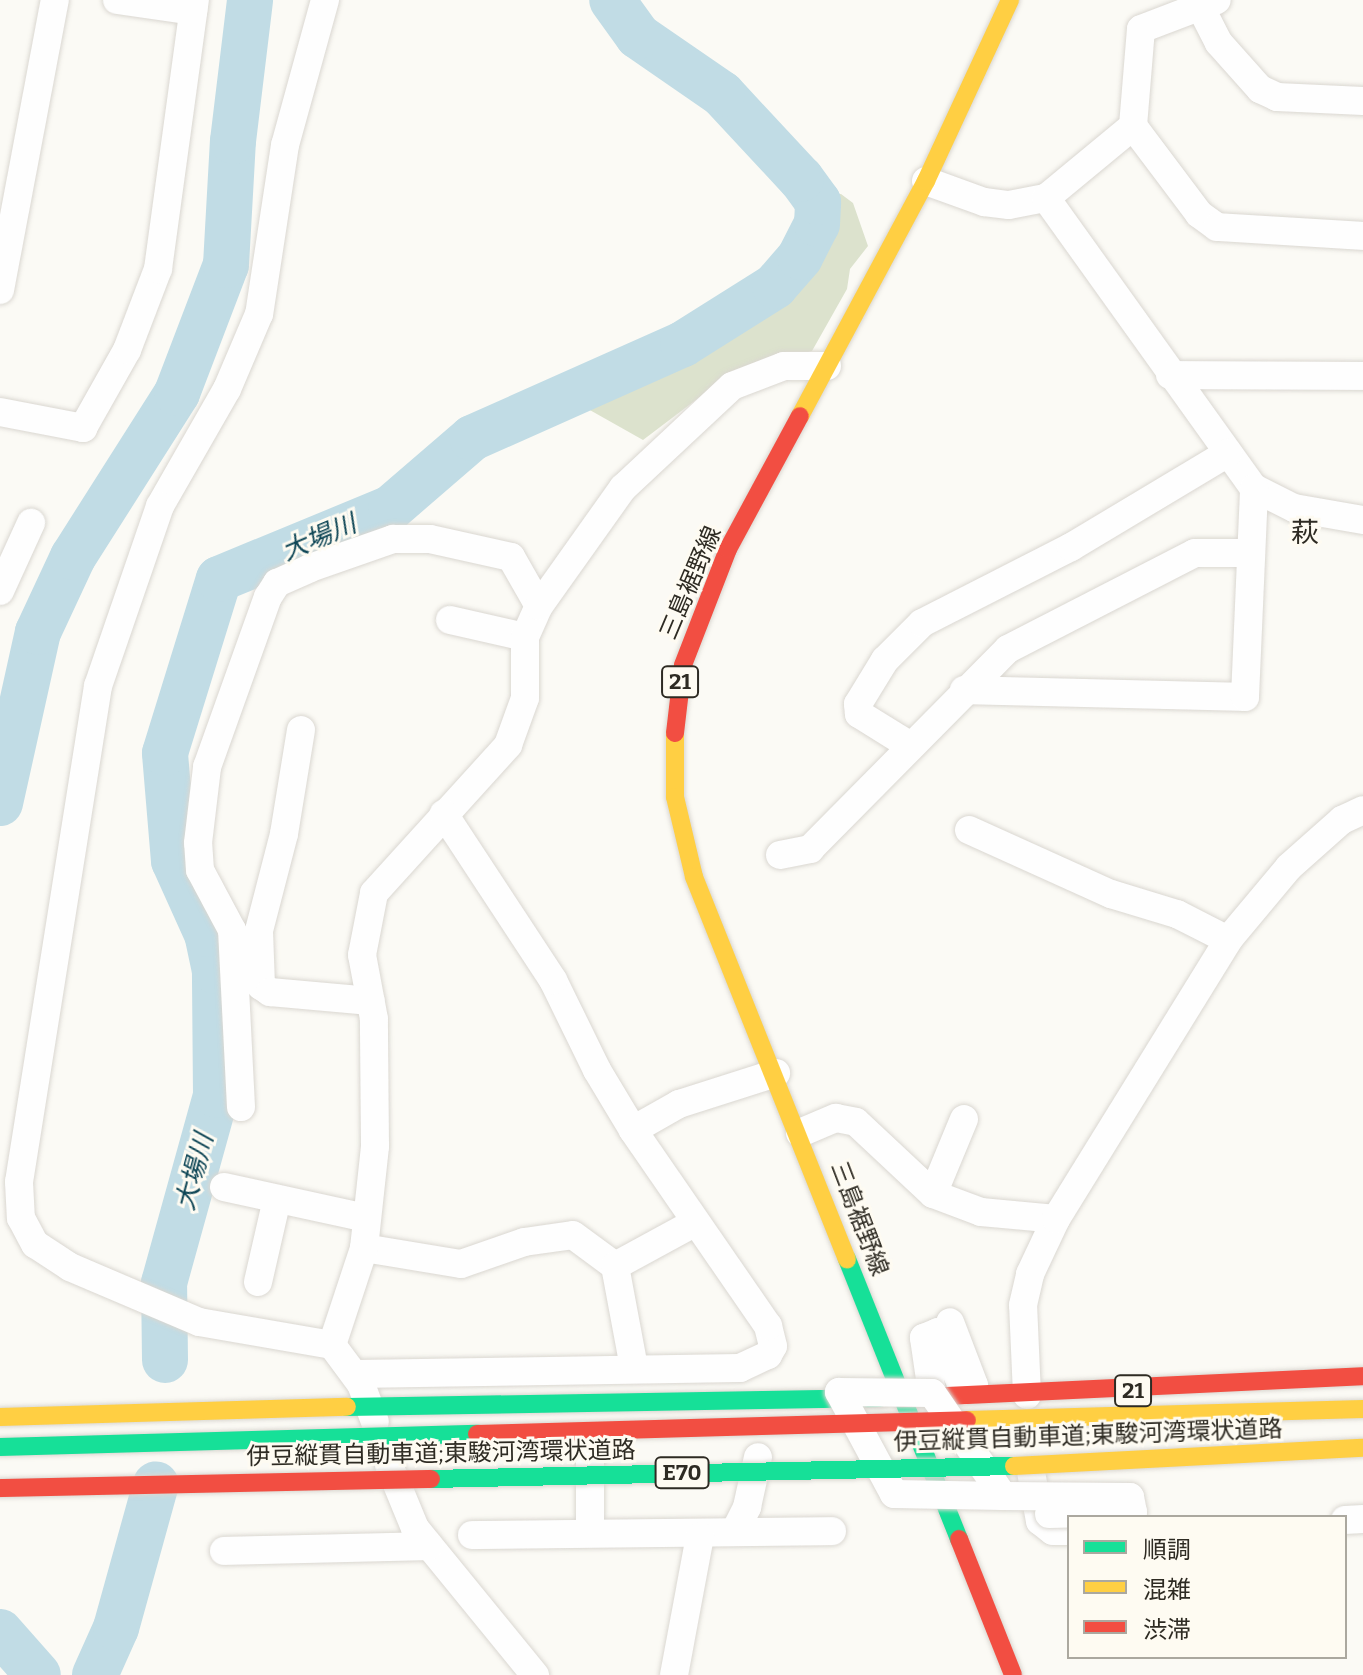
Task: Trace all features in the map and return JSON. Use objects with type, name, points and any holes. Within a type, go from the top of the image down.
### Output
[{"type":"main road","name":"三島裾野線","points":[[1010,0],[926,181],[728,549],[683,665],[675,707],[675,797],[681,837],[1013,1675]]},
{"type":"main road","name":"21","points":[[903,1398],[1027,1395],[1363,1376]]},
{"type":"main road","points":[[0,1417],[486,1403],[903,1398]]},
{"type":"main road","name":"伊豆縦貫自動車道;東駿河湾環状道路","points":[[0,1447],[1171,1418],[1363,1409]]},
{"type":"main road","points":[[0,1476],[233,1466],[390,1467],[590,1458],[1363,1450]]},
{"type":"main road","name":"伊豆縦貫自動車道;東駿河湾環状道路","points":[[0,1488],[1049,1465],[1363,1450]]},
{"type":"street","points":[[0,290],[55,0]]},
{"type":"street","points":[[0,412],[83,428],[127,350],[158,269],[194,6],[117,0]]},
{"type":"street","points":[[325,0],[285,145],[259,314],[227,389],[160,506],[98,686],[19,1182],[21,1218],[35,1244],[128,1294],[199,1322],[332,1345],[356,1374],[415,1528],[535,1675]]},
{"type":"street","points":[[1363,101],[1277,97],[1260,89],[1219,43],[1209,4],[1141,29],[1133,126],[1199,214],[1217,227],[1363,236]]},
{"type":"street","points":[[926,181],[984,202],[1009,205],[1046,198],[1133,126]]},
{"type":"street","points":[[1046,198],[1254,488],[1294,508],[1363,520]]},
{"type":"street","points":[[332,1345],[364,1248],[375,1146],[371,1001],[362,955],[374,893],[508,745],[520,722],[525,637],[539,606],[623,488],[732,386],[784,366],[827,366]]},
{"type":"street","points":[[1170,375],[1363,376]]},
{"type":"street","points":[[909,745],[859,714],[858,704],[885,660],[922,623],[1071,547],[1228,453]]},
{"type":"street","points":[[964,690],[1245,697],[1248,553],[1254,488]]},
{"type":"street","points":[[0,591],[31,523]]},
{"type":"street","points":[[241,1107],[232,930],[200,870],[198,843],[207,767],[268,597],[277,583],[310,568],[393,539],[430,539],[511,557],[539,606]]},
{"type":"street","points":[[780,855],[810,849],[909,745],[1008,649],[1195,553],[1248,553]]},
{"type":"street","points":[[450,620],[525,637]]},
{"type":"street","points":[[301,730],[284,834],[259,931],[261,986],[270,992],[371,1001]]},
{"type":"street","points":[[1027,1395],[1023,1305],[1030,1274],[1056,1219],[1228,940],[1289,867],[1342,820],[1363,810]]},
{"type":"street","points":[[356,1374],[486,1369],[740,1368],[768,1355],[773,1346],[768,1326],[694,1223],[633,1130],[553,980],[444,814]]},
{"type":"street","points":[[969,830],[1111,894],[1177,914],[1228,940]]},
{"type":"street","points":[[633,1130],[679,1104],[776,1073]]},
{"type":"street","points":[[800,1133],[836,1118],[856,1122],[933,1194],[981,1212],[1056,1219]]},
{"type":"street","points":[[933,1194],[964,1119]]},
{"type":"street","points":[[224,1187],[366,1218]]},
{"type":"street","points":[[258,1282],[277,1199]]},
{"type":"street","points":[[615,1266],[694,1223]]},
{"type":"street","points":[[364,1248],[461,1264],[524,1242],[573,1235],[615,1266],[630,1323],[634,1368]]},
{"type":"street","points":[[950,1322],[974,1385],[964,1390],[938,1332],[924,1338],[932,1393],[1003,1496]]},
{"type":"street","points":[[486,1369],[486,1403]]},
{"type":"street","points":[[932,1393],[828,1387],[894,1494],[1130,1497],[1133,1512],[1111,1515]]},
{"type":"street","points":[[1029,1455],[1040,1521],[1053,1531],[1059,1522]]},
{"type":"street","points":[[735,1531],[747,1507],[758,1457]]},
{"type":"street","points":[[590,1458],[590,1533]]},
{"type":"street","points":[[472,1535],[590,1533],[700,1536],[735,1531],[832,1531]]},
{"type":"street","points":[[674,1675],[700,1536]]},
{"type":"street","points":[[224,1551],[429,1546]]},
{"type":"green space","points":[[841,194],[853,203],[868,246],[850,269],[847,289],[812,351],[734,371],[643,440],[588,409],[599,392],[658,368],[739,318],[774,304],[809,260],[827,216],[823,203],[828,195]]},
{"type":"waterway","name":"大場川","points":[[0,803],[38,632],[73,557],[177,393],[226,265],[233,141],[250,0]]},
{"type":"waterway","name":"大場川","points":[[165,1360],[164,1283],[216,1095],[215,971],[207,934],[174,861],[165,753],[219,579],[391,508],[472,438],[683,344],[775,286],[800,257],[817,224],[818,202],[801,179],[722,94],[638,36],[612,0]]},
{"type":"waterway","name":"大場川","points":[[95,1675],[116,1628],[156,1484]]},
{"type":"waterway","name":"大場川","points":[[0,1632],[38,1675]]},
{"type":"traffic: fast","points":[[847,1259],[959,1539]]},
{"type":"traffic: fast","points":[[347,1407],[880,1398]]},
{"type":"traffic: fast","points":[[0,1447],[477,1434]]},
{"type":"traffic: fast","points":[[431,1479],[1014,1466]]},
{"type":"traffic: slow","points":[[800,416],[926,181],[1010,0]]},
{"type":"traffic: slow","points":[[675,733],[675,797],[694,877],[847,1259]]},
{"type":"traffic: slow","points":[[0,1417],[347,1407]]},
{"type":"traffic: slow","points":[[967,1420],[1363,1409]]},
{"type":"traffic: slow","points":[[1014,1466],[1363,1448]]},
{"type":"traffic: jam","points":[[675,733],[683,665],[728,549],[800,416]]},
{"type":"traffic: jam","points":[[903,1398],[1363,1376]]},
{"type":"traffic: jam","points":[[477,1434],[967,1420]]},
{"type":"traffic: jam","points":[[0,1488],[431,1479]]},
{"type":"traffic: jam","points":[[959,1539],[1013,1675]]},
{"type":"district","name":"萩","points":[[1305,533]]}]
